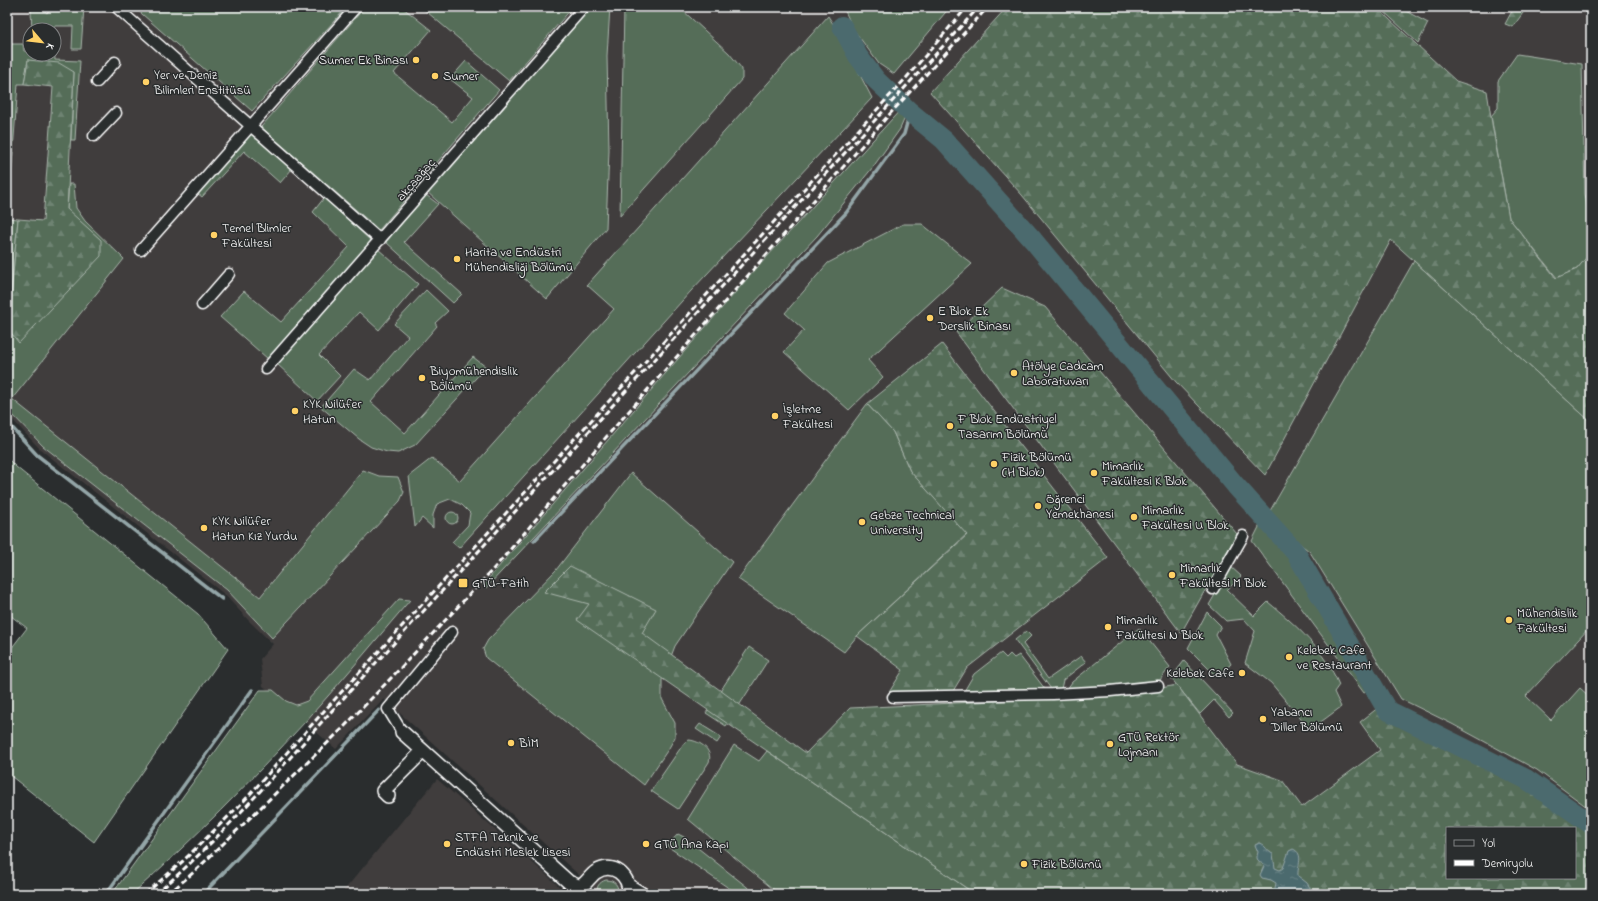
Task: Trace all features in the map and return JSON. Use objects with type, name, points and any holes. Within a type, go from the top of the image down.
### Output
[{"type":"street","points":[[116,7],[252,125],[380,240]]},
{"type":"street","points":[[141,250],[356,7]]},
{"type":"street","name":"akçaağaç","points":[[266,369],[584,7]]},
{"type":"street","points":[[97,82],[115,62]]},
{"type":"street","points":[[94,136],[116,113]]},
{"type":"street","points":[[202,305],[229,274]]},
{"type":"street","points":[[1213,589],[1243,536]]},
{"type":"street","points":[[452,632],[388,709],[402,732],[582,894]]},
{"type":"street","points":[[893,697],[1053,694],[1110,691],[1158,686]]},
{"type":"street","points":[[388,796],[383,791],[423,751]]},
{"type":"street","points":[[571,883],[580,887],[585,884],[595,873],[608,869],[616,870],[627,879],[629,890],[642,894]]},
{"type":"shaded area","name":"Gebze Technical University","points":[[7,7],[1591,7],[1591,894],[600,894],[384,699],[336,749],[263,686],[260,659],[273,644],[224,594],[40,449],[7,414]]},
{"type":"shaded area","name":"STFA Teknik ve Endüstri Meslek Lisesi","points":[[437,779],[549,877],[567,894],[341,894]]},
{"type":"green space","points":[[29,7],[40,7],[47,13],[52,7],[84,7],[81,49],[72,49],[73,26],[62,26],[62,22],[32,22],[31,11]]},
{"type":"green space","points":[[134,7],[347,7],[252,111]]},
{"type":"green space","points":[[365,7],[402,7],[431,30],[394,73],[452,122],[473,97],[450,79],[466,61],[499,90],[379,230],[261,127]]},
{"type":"green space","points":[[421,7],[573,7],[509,81]]},
{"type":"green space","points":[[590,7],[610,7],[607,56],[609,150],[606,228],[547,299],[427,192]]},
{"type":"green space","points":[[624,7],[679,7],[729,53],[742,69],[742,79],[620,216]]},
{"type":"green space","points":[[843,7],[950,7],[894,74],[879,64],[854,30]]},
{"type":"green space","points":[[1007,7],[1376,7],[1456,81],[1487,91],[1509,218],[1556,278],[1577,269],[1591,252],[1591,422],[1391,240],[1265,475],[1176,382],[1022,195],[930,92]]},
{"type":"green space","points":[[1379,7],[1403,7],[1402,9],[1428,23],[1418,43]]},
{"type":"green space","points":[[1504,7],[1527,7],[1513,27],[1505,24],[1512,11]]},
{"type":"green space","points":[[828,16],[872,98],[691,291],[459,548],[452,542],[468,525],[470,513],[462,505],[450,499],[437,504],[433,515],[433,528],[422,518],[415,527],[409,476],[432,458],[460,481],[614,309],[587,285]]},
{"type":"green space","points":[[7,44],[22,44],[22,62],[28,62],[24,84],[18,84],[8,218],[18,219],[8,329],[19,342],[101,240],[67,210],[69,184],[74,184],[76,208],[85,221],[124,259],[12,399],[260,597],[363,470],[379,476],[398,477],[404,492],[400,501],[272,638],[227,590],[43,446],[7,409]]},
{"type":"green space","points":[[1517,54],[1582,64],[1585,194],[1591,226],[1591,252],[1577,269],[1557,278],[1509,218],[1491,116],[1498,108],[1498,81]]},
{"type":"green space","points":[[80,61],[75,140],[71,140],[74,72],[36,62]]},
{"type":"green space","points":[[28,62],[59,63],[74,72],[67,209],[101,240],[101,256],[19,343],[8,329],[18,219],[43,221],[53,87],[24,84]]},
{"type":"green space","points":[[902,108],[907,113],[900,129],[873,167],[817,236],[486,588],[483,585],[747,279]]},
{"type":"green space","points":[[251,133],[292,169],[280,183],[244,151],[202,197],[197,193]]},
{"type":"green space","points":[[426,195],[438,204],[404,242],[462,294],[453,303],[386,242]]},
{"type":"green space","points":[[324,198],[371,241],[268,359],[220,317],[244,291],[281,322],[349,247],[313,212]]},
{"type":"green space","points":[[903,224],[922,224],[972,264],[868,360],[883,377],[849,410],[784,352],[804,330],[785,313],[828,263]]},
{"type":"green space","points":[[378,249],[418,284],[379,330],[359,312],[319,355],[340,376],[317,401],[277,364]]},
{"type":"green space","points":[[1414,261],[1591,422],[1591,626],[1526,696],[1551,720],[1580,688],[1591,698],[1591,810],[1537,770],[1452,724],[1401,699],[1310,552],[1267,516]]},
{"type":"green space","points":[[1002,288],[1045,307],[1237,534],[1181,633],[956,332]]},
{"type":"green space","points":[[426,290],[448,311],[435,323],[437,326],[371,402],[405,433],[473,357],[486,367],[415,445],[398,453],[387,452],[371,447],[359,439],[321,407],[354,369],[370,380],[408,336],[394,324]]},
{"type":"green space","points":[[942,344],[1108,558],[967,668],[953,691],[888,694],[903,670],[857,636],[967,535],[910,471],[893,432],[867,404]]},
{"type":"green space","points":[[867,404],[893,432],[910,471],[967,534],[857,636],[844,652],[738,579]]},
{"type":"green space","points":[[7,458],[16,467],[198,614],[228,649],[94,842],[7,773],[7,654],[27,628],[7,613]]},
{"type":"green space","points":[[631,473],[732,562],[675,646],[662,680],[662,699],[675,723],[675,737],[644,785],[486,658],[483,649],[488,640],[556,570]]},
{"type":"green space","points":[[450,512],[454,512],[458,518],[454,524],[450,524],[446,520],[446,516]]},
{"type":"green space","points":[[1262,521],[1300,562],[1375,688],[1364,693],[1252,541]]},
{"type":"green space","points":[[570,566],[656,609],[642,633],[806,753],[850,708],[1124,695],[1177,685],[1237,764],[1282,780],[1302,807],[1380,750],[1360,722],[1384,703],[1388,710],[1526,779],[1591,824],[1591,894],[975,894],[577,620],[589,604],[544,592]]},
{"type":"green space","points":[[1231,567],[1241,576],[1227,590],[1254,616],[1268,602],[1309,639],[1326,661],[1339,685],[1334,692],[1341,707],[1310,730],[1271,683],[1245,663],[1255,631],[1244,619],[1226,621],[1209,605]]},
{"type":"green space","points":[[399,599],[410,600],[345,677],[242,789],[177,853],[132,894],[112,894],[260,690],[273,690],[286,701],[296,705],[307,701]]},
{"type":"green space","points":[[1207,612],[1221,626],[1216,635],[1231,664],[1217,677],[1188,648]]},
{"type":"green space","points":[[1139,628],[1170,667],[1156,685],[1067,689],[1072,682]]},
{"type":"green space","points":[[1026,631],[1031,636],[1023,644],[1048,679],[1081,656],[1086,662],[1063,680],[1061,689],[1051,689],[1015,640]]},
{"type":"green space","points":[[749,647],[768,660],[726,726],[706,713]]},
{"type":"green space","points":[[1001,653],[1006,658],[1010,654],[1014,658],[1019,655],[1045,689],[963,693],[974,674]]},
{"type":"green space","points":[[1184,661],[1233,713],[1229,717],[1214,700],[1200,714],[1171,678]]},
{"type":"green space","points":[[700,724],[721,737],[717,743],[696,729]]},
{"type":"green space","points":[[689,740],[697,742],[705,747],[710,758],[709,762],[678,809],[651,791],[684,743]]},
{"type":"green space","points":[[734,745],[759,761],[767,751],[975,894],[779,894],[688,819]]},
{"type":"green space","points":[[678,834],[684,837],[756,894],[731,894],[733,891],[667,846]]},
{"type":"green space","points":[[606,880],[612,881],[616,884],[618,894],[597,894],[598,885]]},
{"type":"water","points":[[1259,843],[1273,854],[1275,868],[1280,870],[1283,868],[1289,851],[1293,849],[1297,851],[1300,857],[1298,876],[1307,883],[1314,894],[1269,894],[1275,888],[1276,883],[1262,878],[1260,875],[1264,866],[1257,859],[1258,852],[1255,845]]},
{"type":"waterway","points":[[842,26],[858,56],[876,80],[910,112],[944,140],[1033,240],[1236,486],[1296,553],[1387,710],[1526,779],[1591,824]]},
{"type":"waterway","points":[[534,541],[846,213],[904,134],[910,112]]},
{"type":"waterway","points":[[7,422],[37,455],[222,599]]},
{"type":"waterway","points":[[106,894],[252,690]]},
{"type":"waterway","points":[[203,894],[379,710]]},
{"type":"railway","points":[[145,894],[183,861],[243,802],[324,711],[907,77],[967,7]]},
{"type":"railway","points":[[156,894],[202,852],[245,808],[328,715],[979,7]]},
{"type":"railway","points":[[168,894],[194,872],[342,729],[497,565],[601,443],[887,117],[988,7]]},
{"type":"place","name":"Sumer Ek Binası","points":[[416,60]]},
{"type":"place","name":"Sumer","points":[[435,76]]},
{"type":"place","name":"Yer ve Deniz Bilimleri Enstitüsü","points":[[146,82]]},
{"type":"place","name":"Temel Blimler Fakültesi","points":[[214,235]]},
{"type":"place","name":"Harita ve Endüstri Mühendisliği Bölümü","points":[[457,259]]},
{"type":"place","name":"E Blok Ek Derslik Binası","points":[[930,318]]},
{"type":"place","name":"Atölye Cadcam Laboratuvarı","points":[[1014,373]]},
{"type":"place","name":"Biyomühendislik Bölümü","points":[[422,378]]},
{"type":"place","name":"KYK Nilüfer Hatun","points":[[295,411]]},
{"type":"place","name":"İşletme Fakültesi","points":[[775,416]]},
{"type":"place","name":"F Blok Endüstriyel Tasarım Bölümü","points":[[950,426]]},
{"type":"place","name":"Fizik Bölümü (H Blok)","points":[[994,464]]},
{"type":"place","name":"Mimarlık Fakültesi K Blok","points":[[1094,473]]},
{"type":"place","name":"Öğrenci Yemekhanesi","points":[[1038,506]]},
{"type":"place","name":"Mimarlık Fakültesi U Blok","points":[[1134,517]]},
{"type":"place","name":"Gebze Technical University","points":[[862,522]]},
{"type":"place","name":"KYK Nilüfer Hatun Kız Yurdu","points":[[204,528]]},
{"type":"place","name":"Mimarlık Fakültesi M Blok","points":[[1172,575]]},
{"type":"place","name":"GTÜ-Fatih","points":[[463,583]]},
{"type":"place","name":"Mühendislik Fakültesi","points":[[1509,620]]},
{"type":"place","name":"Mimarlık Fakültesi N Blok","points":[[1108,627]]},
{"type":"place","name":"Kelebek Cafe ve Restaurant","points":[[1289,657]]},
{"type":"place","name":"Kelebek Cafe","points":[[1242,673]]},
{"type":"place","name":"Yabancı Diller Bölümü","points":[[1263,719]]},
{"type":"place","name":"BİM","points":[[511,743]]},
{"type":"place","name":"GTÜ Rektör Lojmanı","points":[[1110,744]]},
{"type":"place","name":"STFA Teknik ve Endüstri Meslek Lisesi","points":[[447,844]]},
{"type":"place","name":"GTÜ Ana Kapı","points":[[646,844]]},
{"type":"place","name":"Fizik Bölümü","points":[[1024,864]]}]
